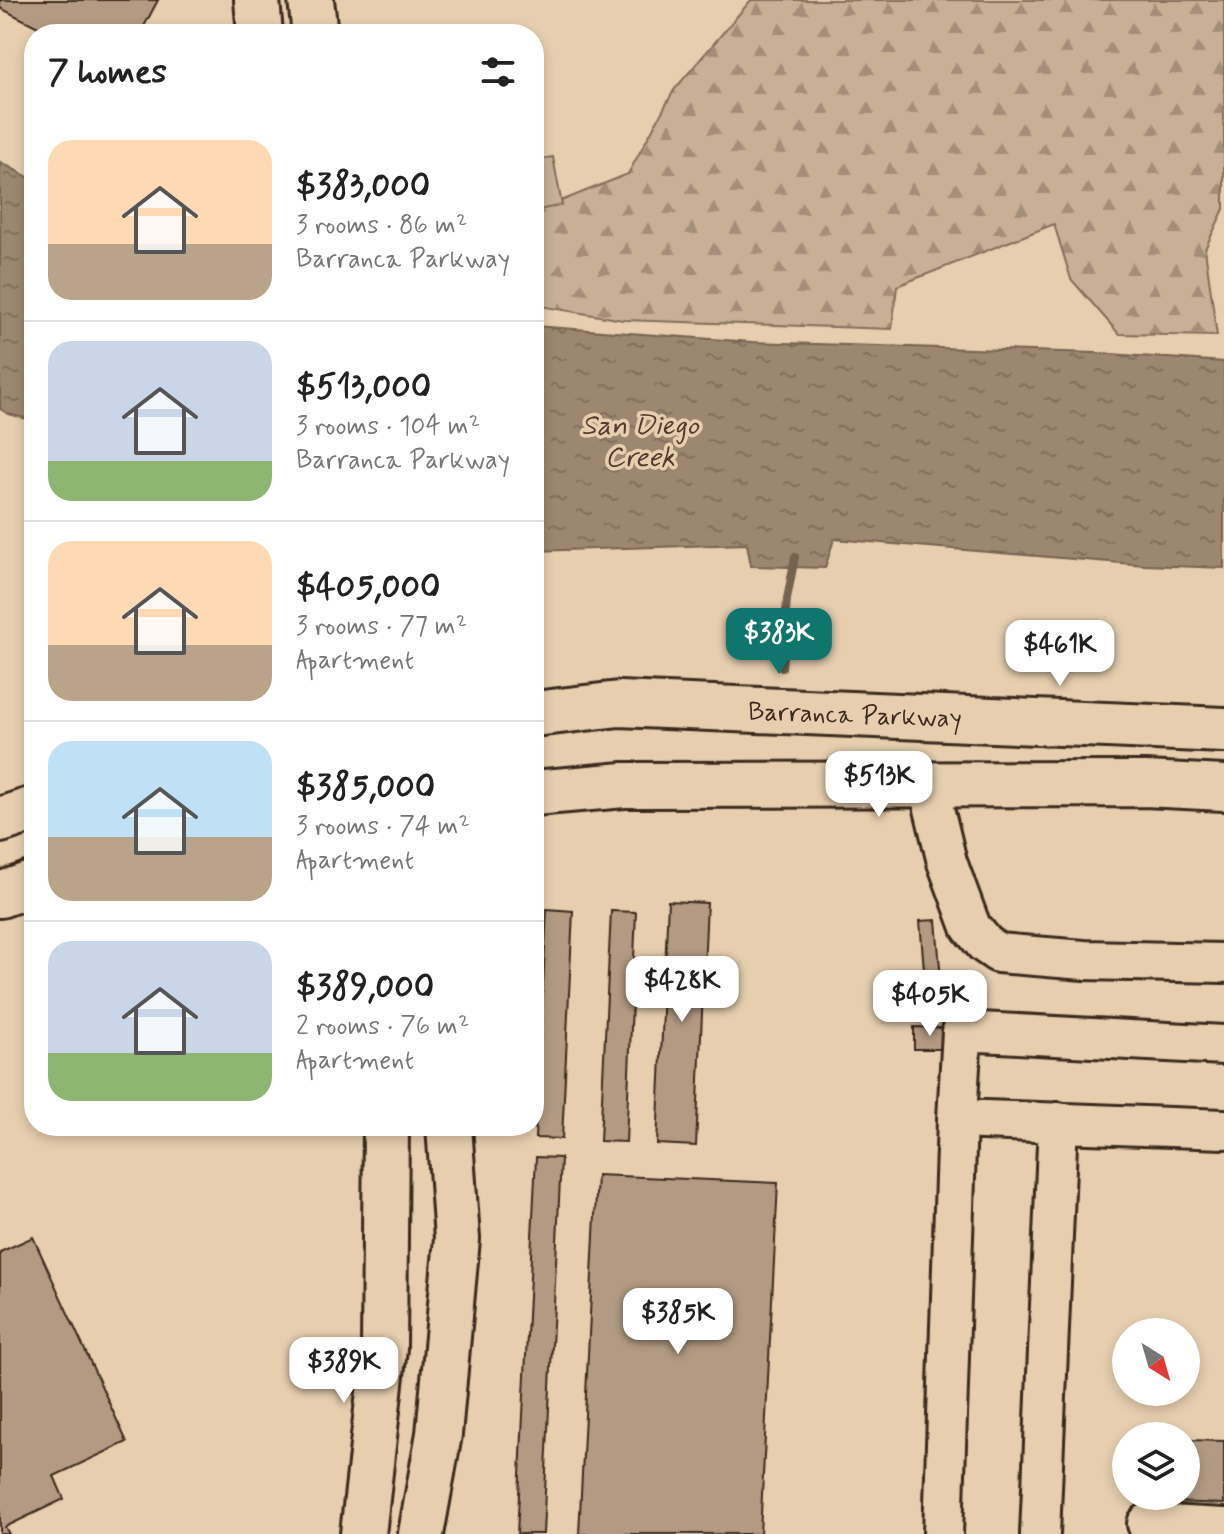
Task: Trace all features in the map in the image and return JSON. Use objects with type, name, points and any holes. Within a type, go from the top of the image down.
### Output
[{"type":"main road","points":[[257,0],[259,24]]},
{"type":"main road","points":[[311,0],[314,24]]},
{"type":"main road","name":"Barranca Parkway","points":[[544,713],[619,704],[1224,730]]},
{"type":"main road","points":[[544,792],[624,785],[1145,784],[1224,788]]},
{"type":"main road","points":[[0,820],[24,812]]},
{"type":"main road","points":[[0,895],[24,887]]},
{"type":"main road","points":[[363,1534],[384,1348],[386,1136]]},
{"type":"main road","points":[[421,1534],[439,1434],[457,1239],[450,1136]]},
{"type":"lane","points":[[928,784],[947,862],[971,927],[985,944],[998,953],[1084,960],[1224,963]]},
{"type":"lane","points":[[943,1534],[962,1031],[1224,1045]]},
{"type":"lane","points":[[957,1119],[1224,1129]]},
{"type":"lane","points":[[1040,1534],[1058,1122]]},
{"type":"lane","points":[[1147,1524],[1224,1528]]},
{"type":"green space","points":[[751,0],[1224,0],[1224,209],[1205,249],[1217,336],[1119,334],[1071,279],[1054,224],[897,286],[892,329],[623,320],[544,307],[544,208],[628,174],[674,90]]},
{"type":"green space","points":[[553,157],[562,205],[544,209],[544,158]]},
{"type":"water","points":[[0,162],[24,175],[24,418],[0,409]]},
{"type":"water","name":"San Diego Creek","points":[[544,327],[752,342],[1096,353],[1224,362],[1224,568],[1145,565],[834,539],[825,568],[751,566],[747,544],[544,551]]},
{"type":"building","points":[[0,0],[158,0],[145,24],[32,24],[0,8]]},
{"type":"building","points":[[668,901],[707,903],[696,1146],[657,1144]]},
{"type":"building","points":[[547,909],[573,911],[562,1139],[535,1138],[544,1136]]},
{"type":"building","points":[[611,911],[636,912],[626,1142],[600,1141]]},
{"type":"building","points":[[936,920],[941,980],[925,982],[920,921]]},
{"type":"building","points":[[914,1027],[947,1028],[946,1049],[914,1049]]},
{"type":"building","points":[[536,1157],[561,1158],[543,1534],[517,1534]]},
{"type":"building","points":[[597,1175],[778,1183],[760,1534],[579,1534]]},
{"type":"building","points":[[33,1237],[127,1442],[54,1476],[64,1499],[5,1527],[9,1534],[0,1534],[0,1252]]},
{"type":"building","points":[[1200,1440],[1224,1441],[1224,1504],[1200,1503]]},
{"type":"waterway","points":[[782,668],[787,599],[795,557]]}]
